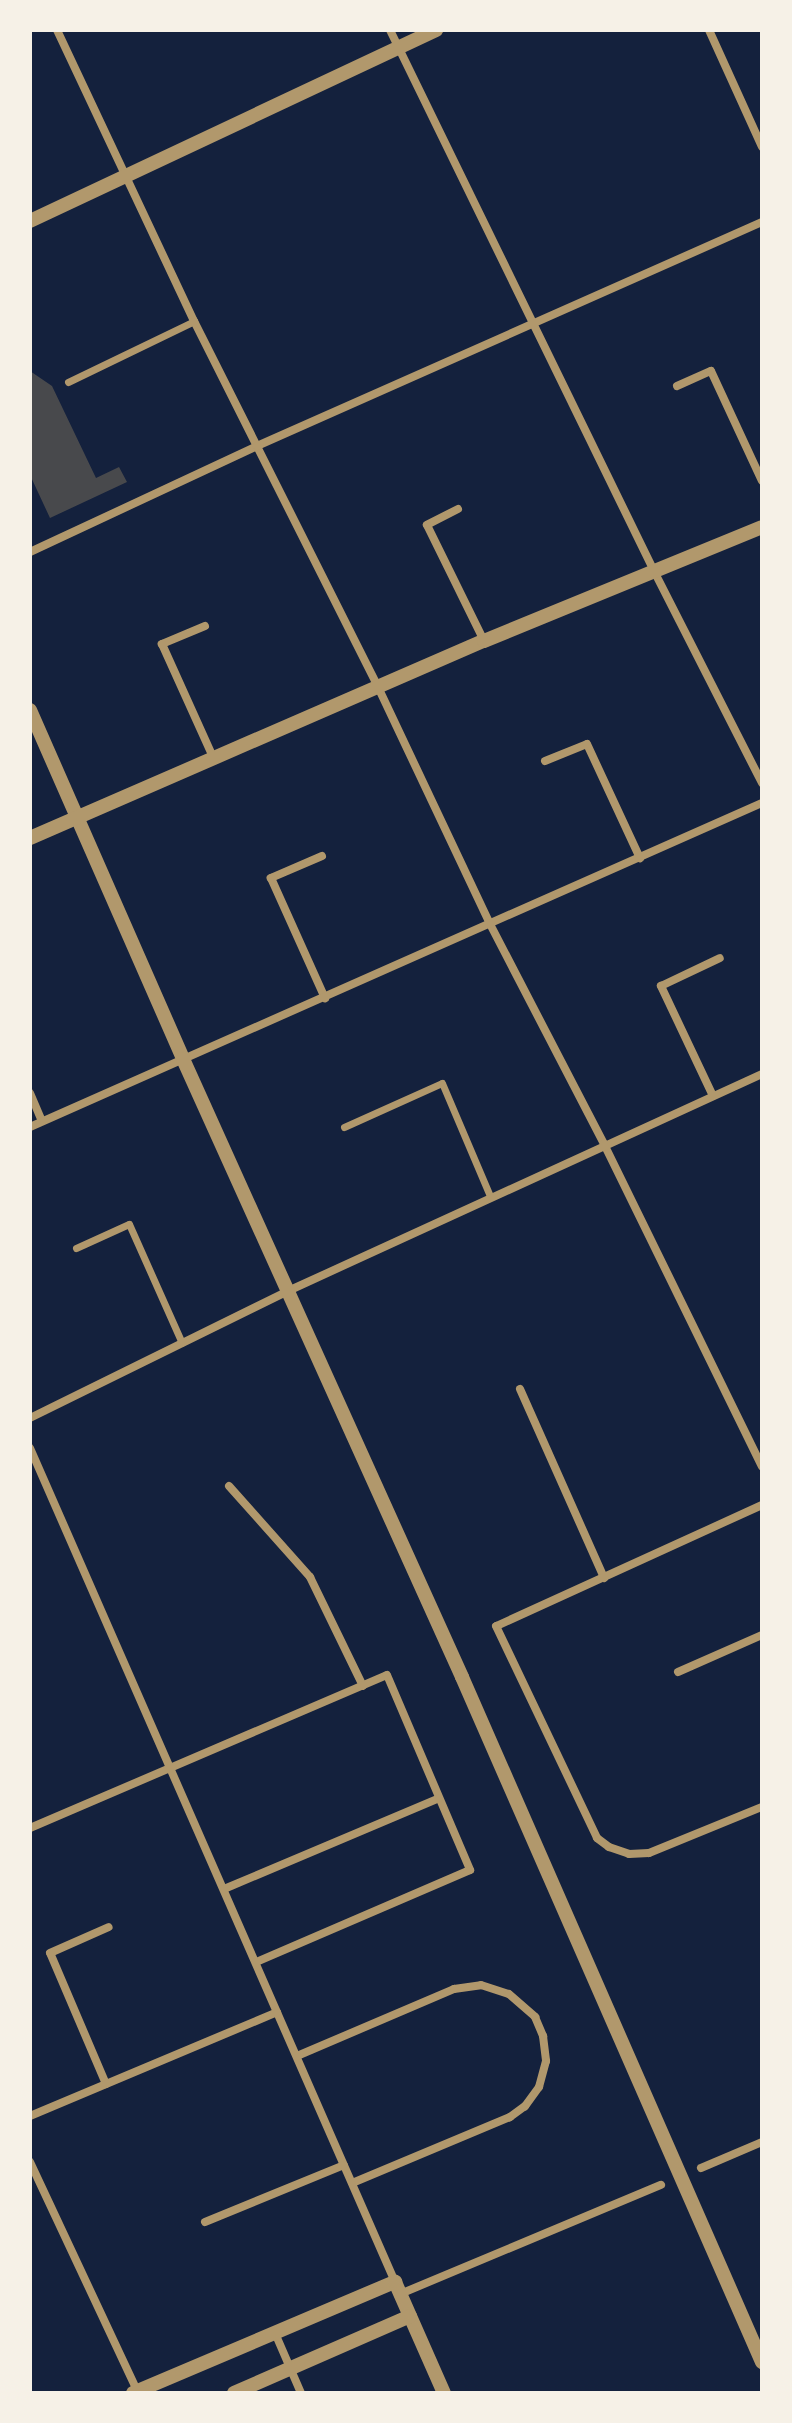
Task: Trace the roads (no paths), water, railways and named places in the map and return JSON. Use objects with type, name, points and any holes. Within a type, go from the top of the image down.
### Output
[{"type":"street","points":[[57,30],[194,321],[378,687],[490,924],[604,1144],[762,1466]]},
{"type":"street","points":[[390,30],[655,573],[762,783]]},
{"type":"street","points":[[30,221],[436,30]]},
{"type":"street","points":[[709,30],[762,147]]},
{"type":"street","points":[[30,552],[257,446],[762,222]]},
{"type":"street","points":[[68,382],[194,321]]},
{"type":"street","points":[[677,386],[711,371],[762,481]]},
{"type":"street","points":[[458,509],[427,525],[484,641]]},
{"type":"street","points":[[30,838],[484,641],[762,527]]},
{"type":"street","points":[[205,626],[162,644],[214,760]]},
{"type":"street","points":[[30,710],[762,2362]]},
{"type":"street","points":[[545,761],[587,744],[640,858]]},
{"type":"street","points":[[30,1127],[762,803]]},
{"type":"street","points":[[322,856],[271,878],[325,998]]},
{"type":"street","points":[[713,1096],[661,986],[720,958]]},
{"type":"street","points":[[30,1418],[490,1196],[762,1074]]},
{"type":"street","points":[[344,1127],[442,1083],[490,1196]]},
{"type":"street","points":[[30,1093],[42,1121]]},
{"type":"street","points":[[76,1248],[129,1224],[182,1343]]},
{"type":"street","points":[[520,1389],[604,1578]]},
{"type":"street","points":[[30,1448],[444,2393]]},
{"type":"street","points":[[229,1486],[310,1577],[363,1686]]},
{"type":"street","points":[[762,1505],[496,1626],[597,1838],[609,1847],[629,1854],[649,1853],[762,1807]]},
{"type":"street","points":[[678,1672],[762,1635]]},
{"type":"street","points":[[30,1828],[387,1675],[470,1870],[256,1962]]},
{"type":"street","points":[[224,1889],[439,1798]]},
{"type":"street","points":[[106,2084],[50,1953],[109,1927]]},
{"type":"street","points":[[297,2056],[454,1989],[481,1985],[509,1994],[535,2017],[543,2036],[546,2061],[539,2087],[525,2106],[510,2117],[352,2183]]},
{"type":"street","points":[[30,2116],[277,2012]]},
{"type":"street","points":[[701,2168],[762,2142]]},
{"type":"street","points":[[30,2162],[136,2392],[275,2333],[661,2185]]},
{"type":"street","points":[[205,2222],[344,2165]]},
{"type":"street","points":[[234,2393],[410,2316]]},
{"type":"street","points":[[275,2333],[301,2393]]}]
